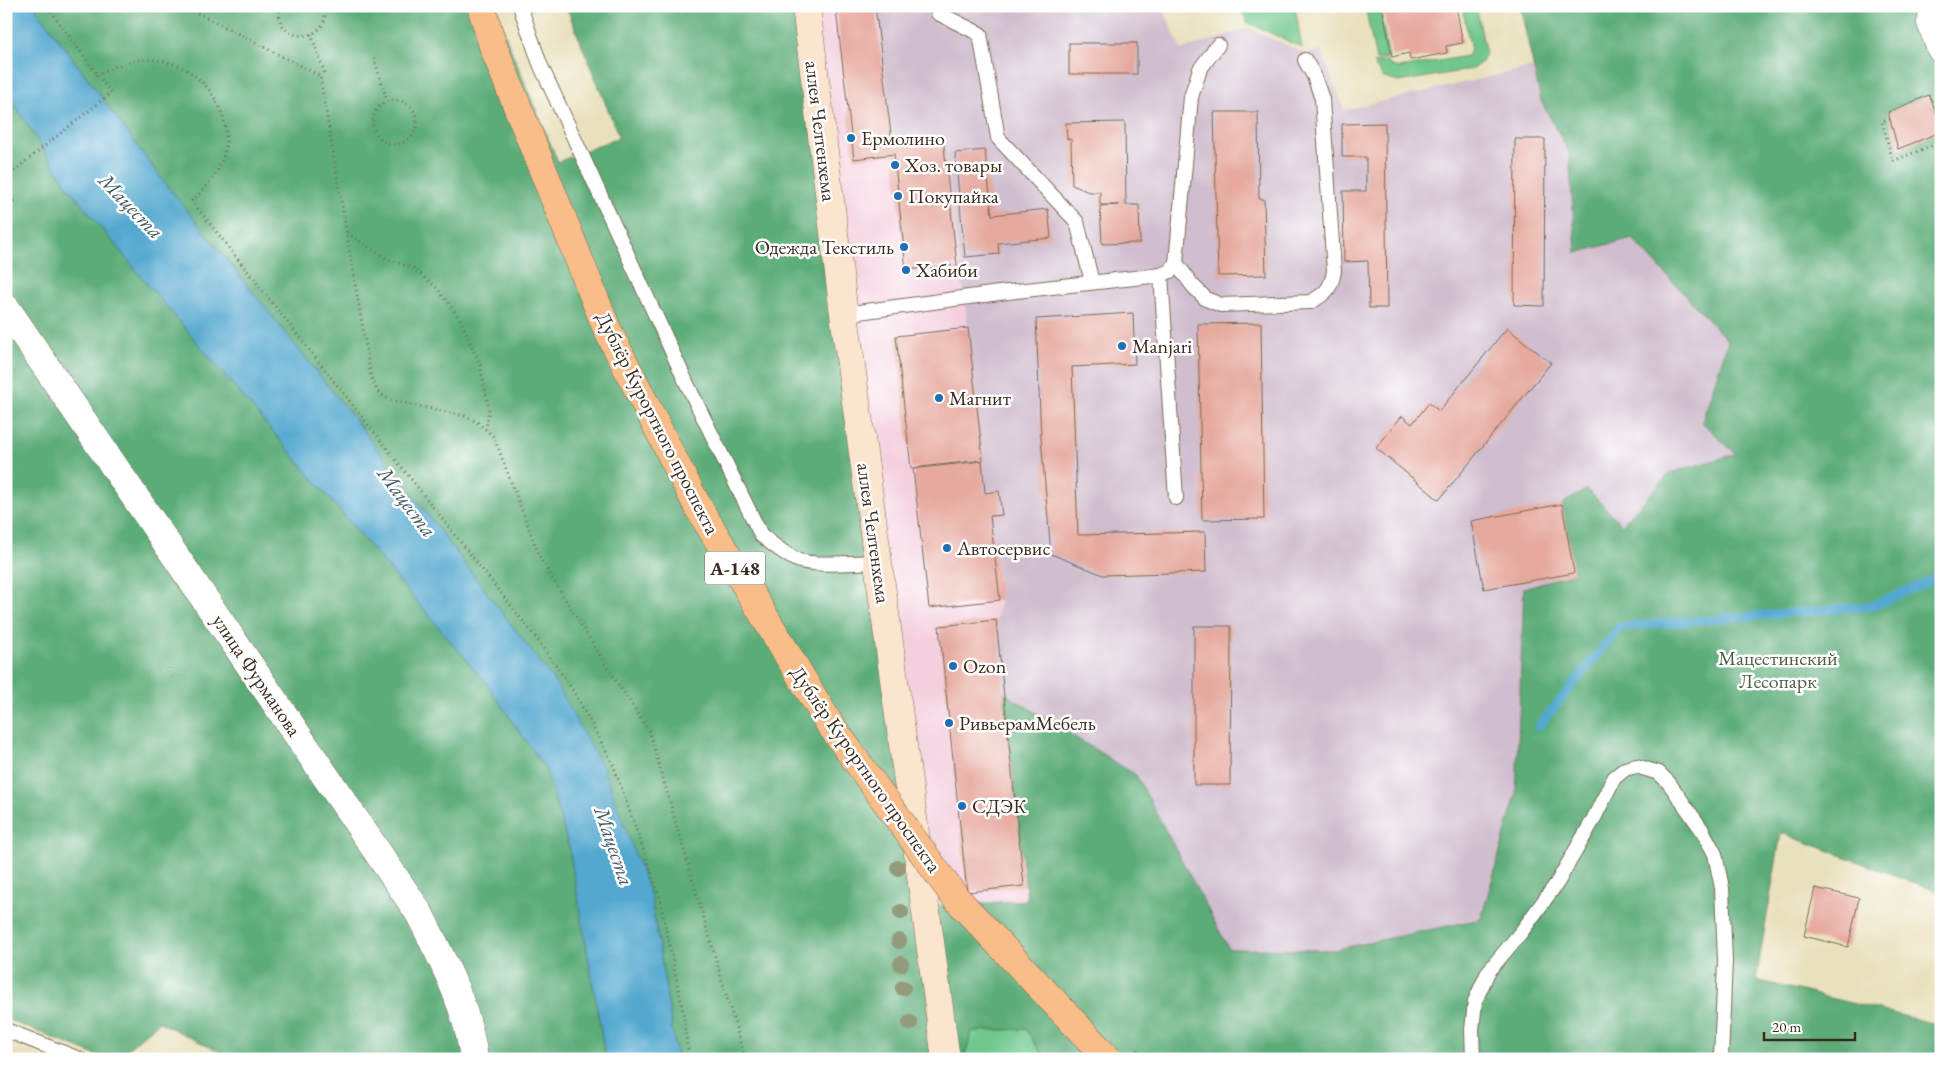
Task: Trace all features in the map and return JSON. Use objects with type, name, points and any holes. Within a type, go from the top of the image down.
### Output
[{"type":"highway","name":"Дублёр Курортного проспекта","points":[[481,6],[493,46],[608,328],[698,507],[829,723],[955,897],[1108,1059]]},
{"type":"main road","name":"аллея Челтенхема","points":[[806,6],[844,314],[946,1059]]},
{"type":"street","points":[[1935,6],[1931,23],[1941,49]]},
{"type":"street","name":"улица Фурманова","points":[[6,308],[419,913],[447,968],[459,1001],[474,1059]]},
{"type":"lane","points":[[520,6],[540,64],[686,382],[762,535],[778,549],[798,561],[812,563],[878,562]]},
{"type":"lane","points":[[938,13],[980,34],[998,138],[1077,222],[1092,282]]},
{"type":"lane","points":[[844,314],[999,293],[1161,275],[1170,271],[1176,263],[1191,97],[1200,69],[1218,45]]},
{"type":"lane","points":[[1176,263],[1193,286],[1206,299],[1221,305],[1311,302],[1323,295],[1332,284],[1334,271],[1322,98],[1314,76],[1305,60]]},
{"type":"lane","points":[[1161,275],[1176,498]]},
{"type":"lane","points":[[1473,1059],[1472,1030],[1476,1001],[1488,972],[1522,931],[1556,883],[1592,822],[1614,778],[1625,769],[1636,766],[1659,773],[1669,783],[1702,830],[1715,854],[1722,888],[1725,961],[1721,1059]]},
{"type":"lane","points":[[6,1030],[79,1059]]},
{"type":"path","points":[[6,177],[111,93],[47,6]]},
{"type":"path","points":[[184,6],[320,76],[371,377],[378,392],[390,400],[465,416],[477,422],[494,437],[541,560],[607,668],[649,731],[745,1059]]},
{"type":"path","points":[[281,6],[280,16],[285,28],[297,36],[311,34],[322,24],[324,17],[323,6]]},
{"type":"path","points":[[311,34],[325,74]]},
{"type":"path","points":[[374,58],[388,101]]},
{"type":"path","points":[[96,75],[130,62],[155,60],[180,66],[201,80],[217,101],[225,126],[224,153],[214,178],[192,201],[538,639],[574,692],[613,764],[659,894],[683,1012],[690,1059]]},
{"type":"path","points":[[388,101],[403,101],[414,110],[417,125],[410,139],[404,142],[397,144],[383,141],[374,130],[373,116],[381,104],[388,101]]},
{"type":"path","points":[[1890,119],[1882,121],[1893,161],[1941,142]]},
{"type":"path","points":[[6,193],[13,201],[6,207]]},
{"type":"path","points":[[347,233],[387,259],[412,268],[437,288],[459,317],[480,364],[489,408],[486,429]]},
{"type":"path","points":[[1131,1045],[1145,1059]]},
{"type":"shaded area","points":[[806,6],[878,6],[892,142],[943,137],[968,328],[985,493],[999,491],[1002,515],[990,517],[1000,600],[996,620],[1027,900],[925,907]]},
{"type":"shaded area","points":[[878,6],[1162,6],[1181,50],[1249,28],[1306,54],[1321,51],[1344,110],[1533,67],[1541,101],[1569,152],[1576,253],[1632,238],[1728,341],[1702,422],[1736,454],[1670,473],[1622,525],[1587,489],[1574,573],[1524,589],[1516,795],[1481,919],[1333,950],[1229,949],[1136,775],[1004,693],[996,620],[1000,600],[990,516],[1002,515],[999,491],[985,493],[968,328],[943,137],[892,142]]},
{"type":"green space","name":"Мацестинский Лесопарк","points":[[34,6],[496,6],[509,45],[558,162],[619,137],[566,6],[806,6],[925,907],[1027,900],[1004,693],[1136,775],[1229,949],[1333,950],[1481,919],[1516,795],[1524,588],[1574,573],[1562,504],[1587,489],[1622,525],[1670,473],[1736,454],[1702,422],[1728,341],[1632,238],[1576,253],[1569,152],[1541,101],[1520,6],[1941,6],[1941,891],[1781,833],[1756,980],[1941,1025],[1941,1059],[1045,1059],[1026,1029],[972,1031],[964,1059],[677,1059],[651,897],[555,682],[353,417],[161,178]]},
{"type":"green space","points":[[1240,6],[1295,6],[1302,48],[1247,22]]},
{"type":"green space","points":[[1365,6],[1379,6],[1389,58],[1376,60]]},
{"type":"green space","points":[[1462,6],[1476,6],[1485,50],[1483,61],[1472,69],[1399,82],[1384,78],[1373,63],[1387,61],[1391,66],[1400,68],[1467,56],[1471,50]]},
{"type":"green space","points":[[6,91],[68,187],[134,268],[487,684],[546,770],[569,847],[606,1059],[234,1059],[159,1022],[116,1059],[105,1059],[6,1019]]},
{"type":"green space","points":[[1026,1029],[1045,1059],[964,1059],[972,1031]]},
{"type":"water","name":"Мацеста","points":[[6,6],[34,6],[161,178],[353,417],[555,682],[603,768],[651,897],[677,1059],[606,1059],[569,847],[546,770],[487,684],[134,268],[68,187],[6,91]]},
{"type":"building","points":[[875,6],[892,142],[943,137],[957,265],[906,270],[894,154],[854,159],[836,10]]},
{"type":"building","points":[[1382,6],[1456,6],[1463,43],[1446,46],[1447,53],[1410,60],[1409,53],[1392,57]]},
{"type":"building","points":[[1069,43],[1137,43],[1137,74],[1069,74]]},
{"type":"building","points":[[1929,95],[1941,123],[1941,132],[1898,149],[1888,112]]},
{"type":"building","points":[[1214,112],[1258,112],[1259,199],[1264,199],[1266,275],[1218,276]]},
{"type":"building","points":[[1125,122],[1126,205],[1139,205],[1140,243],[1102,244],[1100,206],[1119,205],[1100,205],[1100,192],[1089,192],[1072,185],[1071,139],[1067,139],[1066,123]]},
{"type":"building","points":[[1385,123],[1387,308],[1369,308],[1368,261],[1344,262],[1343,191],[1366,191],[1366,157],[1342,157],[1342,124]]},
{"type":"building","points":[[1515,139],[1545,139],[1544,306],[1514,305]]},
{"type":"building","points":[[985,150],[992,215],[1048,209],[1051,238],[998,243],[999,254],[965,257],[955,153]]},
{"type":"building","points":[[1133,313],[1135,364],[1072,367],[1078,535],[1205,532],[1206,572],[1103,575],[1051,554],[1041,438],[1036,319]]},
{"type":"building","points":[[1261,323],[1264,519],[1202,520],[1198,324]]},
{"type":"building","name":"Магнит","points":[[968,328],[983,460],[911,468],[896,336]]},
{"type":"building","points":[[1507,328],[1551,363],[1439,500],[1376,448],[1402,416],[1412,424],[1429,403],[1439,411]]},
{"type":"building","points":[[982,461],[985,493],[999,491],[1002,515],[990,516],[1000,600],[929,608],[913,469]]},
{"type":"building","points":[[1562,504],[1574,573],[1484,589],[1471,521]]},
{"type":"building","points":[[996,620],[1024,886],[967,892],[939,626]]},
{"type":"building","points":[[1194,626],[1231,626],[1230,785],[1194,785]]},
{"type":"building","points":[[1815,888],[1859,898],[1848,947],[1804,936]]},
{"type":"waterway","points":[[1539,726],[1620,627],[1872,606],[1941,576]]},
{"type":"place","name":"Ермолино","points":[[851,138]]},
{"type":"place","name":"Хоз. товары","points":[[895,165]]},
{"type":"place","name":"Покупайка","points":[[898,196]]},
{"type":"place","name":"Одежда Текстиль","points":[[904,247]]},
{"type":"place","name":"Хабиби","points":[[906,270]]},
{"type":"place","name":"Manjari","points":[[1122,346]]},
{"type":"place","name":"Магнит","points":[[939,398]]},
{"type":"place","name":"Автосервис","points":[[947,548]]},
{"type":"place","name":"Ozon","points":[[953,666]]},
{"type":"place","name":"РивьерамМебель","points":[[949,723]]},
{"type":"place","name":"СДЭК","points":[[962,806]]}]
